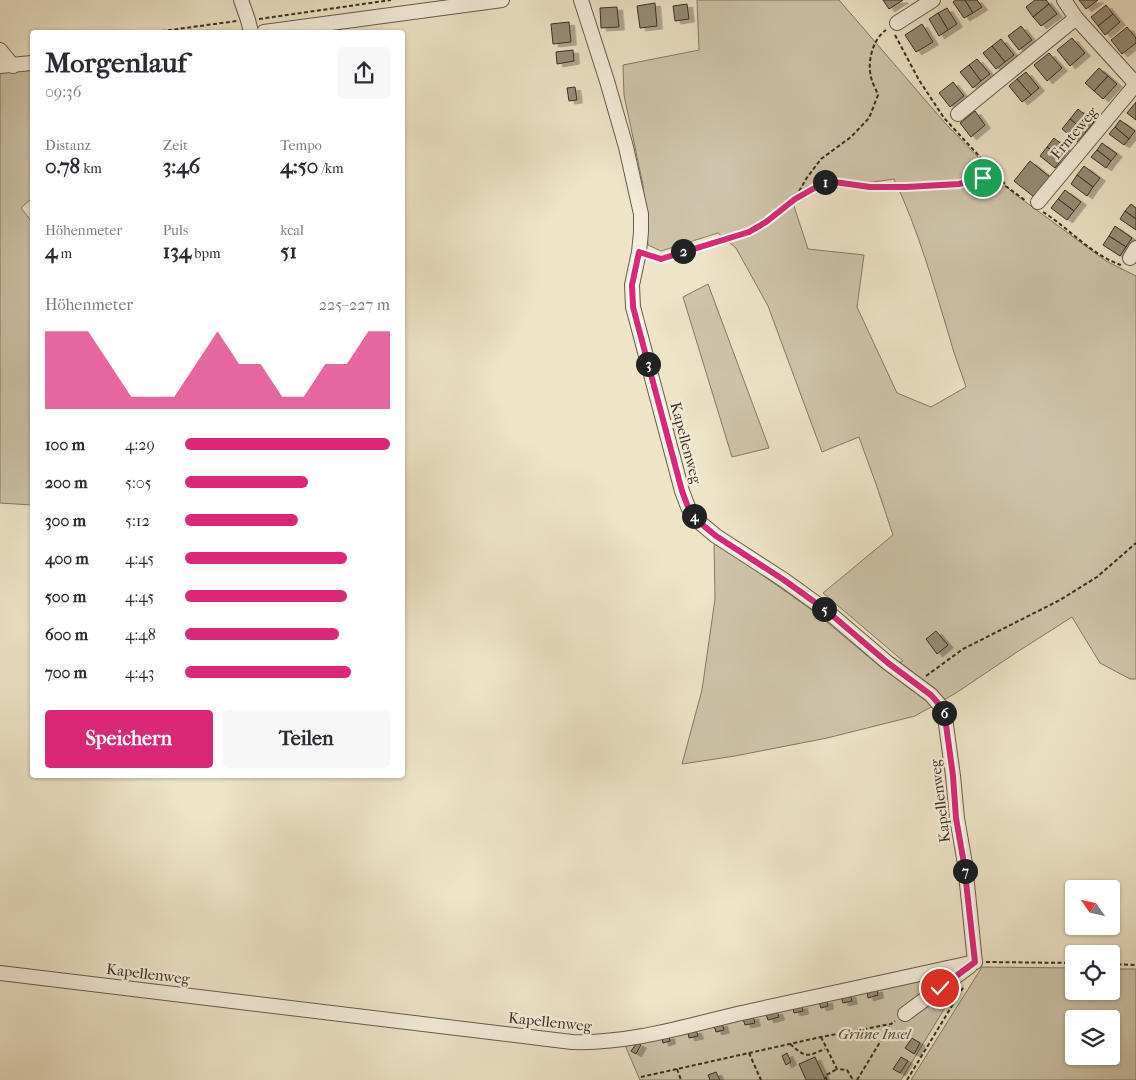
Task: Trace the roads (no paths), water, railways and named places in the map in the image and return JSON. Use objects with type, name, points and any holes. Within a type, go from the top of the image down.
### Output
[{"type":"street","points":[[241,0],[250,26]]},
{"type":"street","points":[[279,30],[502,0]]},
{"type":"street","name":"Kapellenweg","points":[[0,973],[572,1042],[594,1043],[651,1034],[975,962],[944,710],[931,695],[888,663],[827,611],[784,580],[716,536],[698,521],[688,507],[682,491],[633,307],[632,285],[641,232],[641,214],[635,182],[608,81],[581,0]]},
{"type":"street","points":[[894,24],[933,0]]},
{"type":"street","name":"Ernteweg","points":[[1036,205],[1136,84],[1076,18],[1064,0]]},
{"type":"street","points":[[958,114],[1076,18]]},
{"type":"street","points":[[0,50],[7,66],[30,63]]},
{"type":"street","points":[[905,1014],[975,962]]},
{"type":"park label","name":"Grüne Insel","points":[[874,1034]]}]
